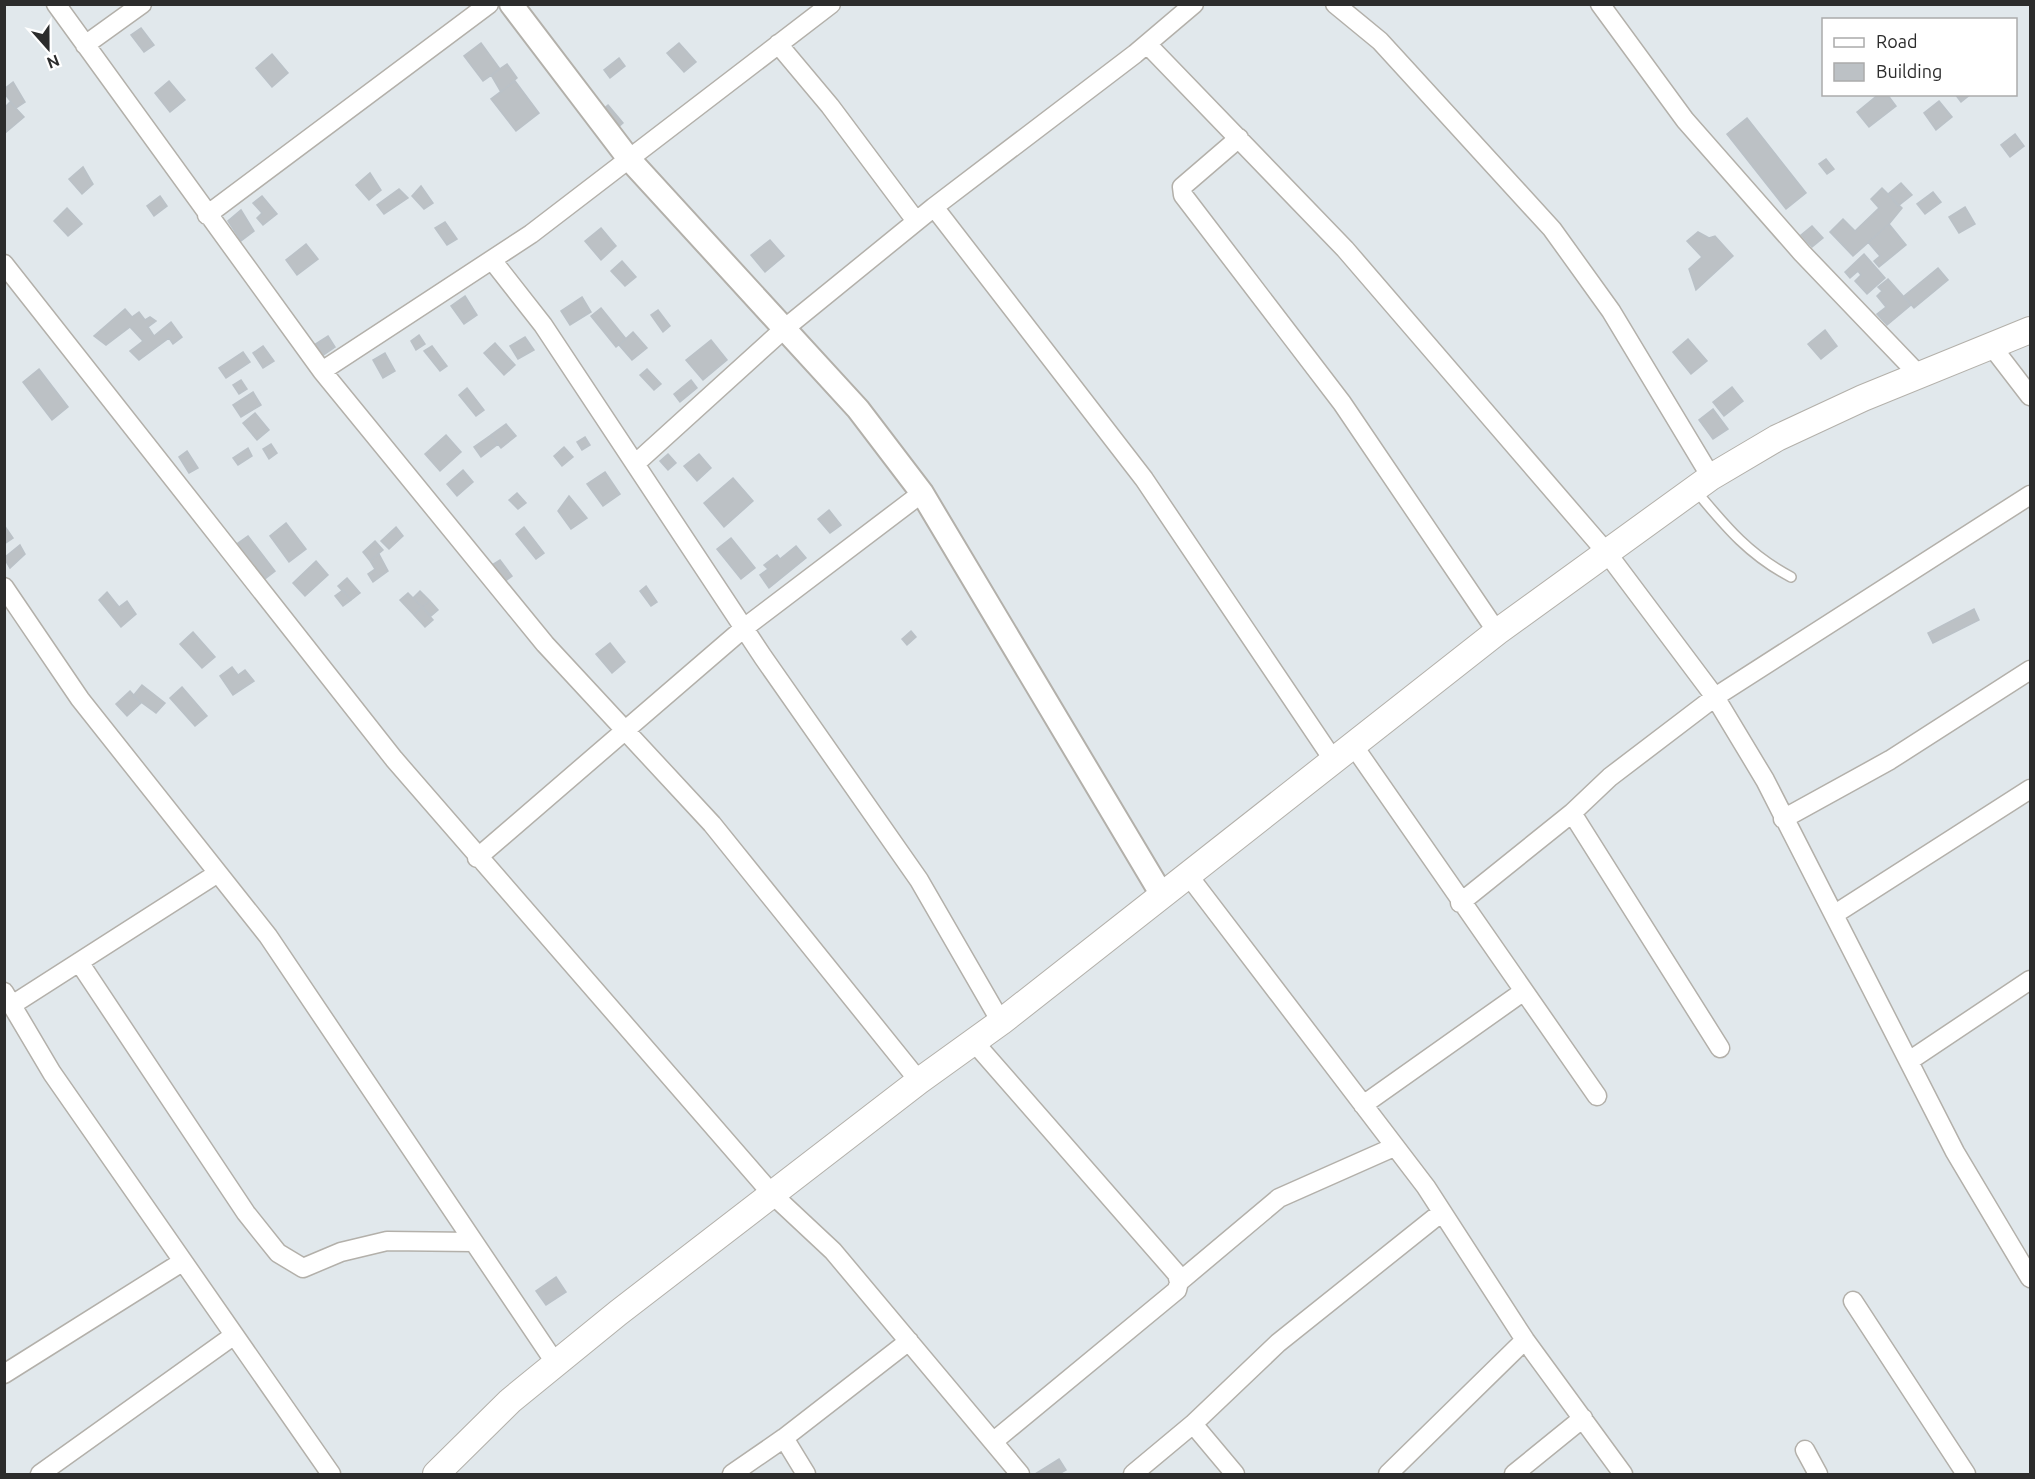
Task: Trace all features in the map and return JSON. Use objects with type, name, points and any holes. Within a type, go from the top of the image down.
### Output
[{"type":"main road","points":[[436,1474],[510,1401],[772,1194],[919,1081],[1001,1022],[1497,632],[1703,483],[1777,438],[1918,374],[1990,344],[2031,330]]},
{"type":"street","points":[[56,4],[322,371],[545,644],[712,824],[919,1081]]},
{"type":"street","points":[[85,45],[142,4]]},
{"type":"street","points":[[207,214],[489,4]]},
{"type":"street","points":[[511,4],[629,159],[858,409],[922,493],[1162,895]]},
{"type":"street","points":[[322,371],[531,234],[831,4]]},
{"type":"street","points":[[635,464],[784,329],[916,221],[1147,44],[1194,4]]},
{"type":"street","points":[[1335,4],[1380,41],[1552,229],[1611,311],[1703,483]]},
{"type":"street","points":[[1600,4],[1685,120],[1802,253],[1918,374]]},
{"type":"street","points":[[778,44],[830,106],[916,221]]},
{"type":"street","points":[[1147,44],[1345,249],[1607,553],[1715,697],[1765,780],[1955,1152],[2031,1278]]},
{"type":"street","points":[[1239,138],[1182,187],[1183,195],[1342,403],[1497,632]]},
{"type":"street","points":[[934,207],[1144,480],[1344,753],[1460,903],[1597,1096]]},
{"type":"street","points":[[492,260],[543,325],[744,628],[919,880],[1001,1022]]},
{"type":"street","points":[[6,270],[394,759],[477,858],[772,1194],[833,1251],[1020,1474]]},
{"type":"street","points":[[1990,344],[2031,396]]},
{"type":"street","points":[[477,858],[744,628],[922,493]]},
{"type":"street","points":[[1460,903],[1572,813],[1610,777],[1715,697],[2031,495]]},
{"type":"street","points":[[4,587],[80,699],[268,936],[556,1364]]},
{"type":"street","points":[[1783,819],[1890,760],[2031,670]]},
{"type":"street","points":[[1835,914],[2031,789]]},
{"type":"street","points":[[1572,813],[1720,1048]]},
{"type":"street","points":[[218,873],[79,962],[8,998],[52,1073],[331,1474]]},
{"type":"street","points":[[1188,875],[1364,1105],[1442,1212],[1525,1340],[1623,1474]]},
{"type":"street","points":[[79,962],[246,1213],[278,1253],[303,1268],[341,1252],[387,1241],[474,1242]]},
{"type":"street","points":[[1909,1061],[2031,980]]},
{"type":"street","points":[[1364,1105],[1524,991]]},
{"type":"street","points":[[974,1042],[1177,1274],[1179,1282],[1177,1290],[994,1441]]},
{"type":"street","points":[[1179,1282],[1279,1197],[1394,1147]]},
{"type":"street","points":[[1133,1474],[1193,1424],[1278,1343],[1442,1212]]},
{"type":"street","points":[[4,1374],[182,1262]]},
{"type":"street","points":[[1853,1301],[1966,1474]]},
{"type":"street","points":[[40,1474],[233,1336]]},
{"type":"street","points":[[1388,1474],[1525,1340]]},
{"type":"street","points":[[732,1474],[784,1438],[909,1341]]},
{"type":"street","points":[[1514,1474],[1583,1418]]},
{"type":"street","points":[[1193,1424],[1235,1474]]},
{"type":"street","points":[[784,1438],[806,1474]]},
{"type":"street","points":[[1805,1450],[1818,1474]]},
{"type":"lane","points":[[1703,483],[1737,540],[1767,565],[1791,578]]},
{"type":"building","points":[[141,28],[154,45],[144,52],[131,35]]},
{"type":"building","points":[[481,43],[500,69],[483,81],[464,56]]},
{"type":"building","points":[[679,43],[696,62],[684,72],[667,53]]},
{"type":"building","points":[[272,54],[288,73],[272,87],[256,68]]},
{"type":"building","points":[[619,58],[625,66],[610,78],[604,70]]},
{"type":"building","points":[[507,64],[517,78],[501,92],[491,75]]},
{"type":"building","points":[[169,81],[185,100],[170,112],[155,93]]},
{"type":"building","points":[[515,81],[539,113],[516,131],[491,99]]},
{"type":"building","points":[[13,82],[25,102],[16,108],[4,93],[4,89]]},
{"type":"building","points":[[1877,96],[1888,96],[1896,106],[1869,127],[1857,112]]},
{"type":"building","points":[[1956,96],[1968,96],[1961,102]]},
{"type":"building","points":[[1939,101],[1952,117],[1936,130],[1924,113]]},
{"type":"building","points":[[10,102],[24,117],[4,134],[4,108]]},
{"type":"building","points":[[608,105],[623,123],[616,129],[601,111]]},
{"type":"building","points":[[1747,118],[1806,193],[1786,209],[1727,134]]},
{"type":"building","points":[[2015,134],[2024,146],[2010,157],[2001,145]]},
{"type":"building","points":[[1826,159],[1834,169],[1827,174],[1819,164]]},
{"type":"building","points":[[83,167],[93,184],[82,194],[69,179]]},
{"type":"building","points":[[370,173],[381,190],[369,200],[356,185]]},
{"type":"building","points":[[1901,183],[1912,195],[1898,206],[1888,194]]},
{"type":"building","points":[[421,186],[433,203],[424,209],[412,196]]},
{"type":"building","points":[[1882,188],[1902,208],[1889,224],[1853,256],[1830,232],[1843,219],[1855,231],[1879,208],[1871,199]]},
{"type":"building","points":[[399,189],[408,198],[384,214],[377,205]]},
{"type":"building","points":[[1933,192],[1941,202],[1925,214],[1917,204]]},
{"type":"building","points":[[160,196],[167,206],[154,216],[147,206]]},
{"type":"building","points":[[262,196],[277,214],[263,225],[257,218],[262,213],[253,203]]},
{"type":"building","points":[[1965,207],[1975,224],[1959,233],[1949,217]]},
{"type":"building","points":[[67,208],[82,224],[68,236],[54,221]]},
{"type":"building","points":[[241,210],[254,231],[241,241],[228,221]]},
{"type":"building","points":[[445,222],[457,239],[447,245],[435,228]]},
{"type":"building","points":[[1889,224],[1906,245],[1879,267],[1874,261],[1880,256],[1868,242]]},
{"type":"building","points":[[1812,226],[1823,238],[1812,247],[1801,235]]},
{"type":"building","points":[[601,228],[616,246],[601,260],[585,241]]},
{"type":"building","points":[[1698,232],[1709,238],[1715,236],[1733,256],[1696,290],[1689,269],[1702,257],[1687,241]]},
{"type":"building","points":[[770,240],[784,256],[765,272],[751,255]]},
{"type":"building","points":[[306,244],[318,259],[297,275],[286,260]]},
{"type":"building","points":[[1864,254],[1885,278],[1867,294],[1855,281],[1861,275],[1858,271],[1850,278],[1845,272]]},
{"type":"building","points":[[622,261],[636,277],[625,286],[611,271]]},
{"type":"building","points":[[1938,268],[1948,280],[1914,308],[1904,296]]},
{"type":"building","points":[[1888,279],[1911,305],[1887,325],[1877,314],[1886,307],[1877,296],[1882,291],[1878,287]]},
{"type":"building","points":[[465,296],[477,315],[464,324],[451,306]]},
{"type":"building","points":[[582,297],[591,312],[570,325],[561,311]]},
{"type":"building","points":[[601,308],[626,339],[616,347],[591,316]]},
{"type":"building","points":[[125,309],[132,317],[139,312],[145,320],[150,317],[156,321],[148,327],[154,336],[171,322],[182,337],[173,344],[169,338],[139,360],[130,351],[143,341],[130,327],[106,345],[94,336]]},
{"type":"building","points":[[658,310],[670,326],[663,332],[651,315]]},
{"type":"building","points":[[1825,330],[1837,346],[1821,359],[1808,344]]},
{"type":"building","points":[[633,332],[647,348],[632,360],[619,345]]},
{"type":"building","points":[[419,335],[425,344],[416,350],[411,341]]},
{"type":"building","points":[[328,336],[335,347],[322,356],[314,345]]},
{"type":"building","points":[[525,337],[534,350],[518,359],[510,346]]},
{"type":"building","points":[[1688,339],[1707,361],[1691,374],[1673,352]]},
{"type":"building","points":[[711,340],[727,360],[703,380],[686,360]]},
{"type":"building","points":[[495,343],[515,365],[504,375],[484,353]]},
{"type":"building","points":[[263,346],[274,361],[263,368],[253,353]]},
{"type":"building","points":[[432,346],[447,366],[440,371],[424,351]]},
{"type":"building","points":[[243,352],[250,362],[226,378],[219,368]]},
{"type":"building","points":[[385,353],[395,371],[383,378],[373,360]]},
{"type":"building","points":[[39,369],[68,407],[52,420],[23,382]]},
{"type":"building","points":[[647,369],[661,384],[654,390],[640,375]]},
{"type":"building","points":[[241,380],[247,389],[239,394],[233,385]]},
{"type":"building","points":[[691,380],[697,388],[680,402],[674,394]]},
{"type":"building","points":[[1732,387],[1743,401],[1724,416],[1713,402]]},
{"type":"building","points":[[467,388],[484,410],[476,416],[459,395]]},
{"type":"building","points":[[253,392],[261,405],[241,417],[233,405]]},
{"type":"building","points":[[1713,409],[1728,429],[1713,439],[1699,420]]},
{"type":"building","points":[[255,413],[269,430],[257,440],[243,423]]},
{"type":"building","points":[[506,424],[516,436],[501,448],[491,435]]},
{"type":"building","points":[[446,435],[461,452],[440,471],[425,454]]},
{"type":"building","points":[[491,435],[498,444],[481,457],[474,447]]},
{"type":"building","points":[[585,437],[590,445],[582,450],[577,442]]},
{"type":"building","points":[[271,444],[277,453],[269,459],[263,449]]},
{"type":"building","points":[[564,447],[573,457],[562,466],[554,456]]},
{"type":"building","points":[[248,448],[252,456],[238,465],[233,458]]},
{"type":"building","points":[[187,451],[198,468],[189,473],[179,457]]},
{"type":"building","points":[[668,454],[676,463],[668,470],[660,461]]},
{"type":"building","points":[[699,454],[711,468],[697,481],[684,466]]},
{"type":"building","points":[[463,470],[473,482],[457,496],[447,484]]},
{"type":"building","points":[[605,472],[620,494],[603,506],[587,484]]},
{"type":"building","points":[[733,478],[753,501],[724,527],[704,503]]},
{"type":"building","points":[[517,493],[526,503],[518,509],[509,500]]},
{"type":"building","points":[[569,496],[587,518],[571,529],[558,511]]},
{"type":"building","points":[[829,510],[841,525],[830,533],[818,519]]},
{"type":"building","points":[[286,523],[306,549],[289,562],[270,536]]},
{"type":"building","points":[[396,527],[403,536],[389,549],[381,541]]},
{"type":"building","points":[[524,527],[544,553],[536,559],[516,534]]},
{"type":"building","points":[[6,528],[13,538],[4,544],[4,530]]},
{"type":"building","points":[[248,536],[275,571],[261,582],[234,546]]},
{"type":"building","points":[[731,538],[755,568],[741,579],[717,549]]},
{"type":"building","points":[[375,541],[383,550],[370,561],[363,552]]},
{"type":"building","points":[[20,545],[25,554],[10,568],[4,558]]},
{"type":"building","points":[[796,546],[806,558],[769,588],[760,575],[768,569],[764,565],[777,555],[780,559]]},
{"type":"building","points":[[379,554],[388,571],[373,582],[368,574],[375,569],[370,561]]},
{"type":"building","points":[[500,560],[512,576],[504,582],[492,565]]},
{"type":"building","points":[[316,561],[328,575],[305,596],[293,583]]},
{"type":"building","points":[[347,578],[360,593],[351,600],[338,586]]},
{"type":"building","points":[[646,586],[657,602],[651,606],[640,591]]},
{"type":"building","points":[[343,590],[351,600],[343,606],[335,596]]},
{"type":"building","points":[[420,591],[430,601],[422,607],[413,598]]},
{"type":"building","points":[[107,592],[119,607],[127,601],[136,614],[121,627],[99,600]]},
{"type":"building","points":[[408,593],[422,607],[414,615],[400,600]]},
{"type":"building","points":[[430,601],[438,610],[431,616],[422,607]]},
{"type":"building","points":[[422,607],[433,620],[425,627],[414,615]]},
{"type":"building","points":[[1974,609],[1979,620],[1933,643],[1928,633]]},
{"type":"building","points":[[911,631],[916,637],[907,645],[902,639]]},
{"type":"building","points":[[193,632],[215,657],[202,668],[180,644]]},
{"type":"building","points":[[610,643],[625,662],[612,673],[596,654]]},
{"type":"building","points":[[232,667],[238,675],[245,670],[254,681],[233,695],[220,676]]},
{"type":"building","points":[[142,685],[165,703],[156,713],[133,696]]},
{"type":"building","points":[[182,687],[207,716],[195,726],[170,698]]},
{"type":"building","points":[[130,691],[141,703],[127,716],[116,704]]},
{"type":"building","points":[[556,1277],[566,1292],[546,1305],[536,1291]]},
{"type":"building","points":[[1059,1459],[1066,1470],[1059,1474],[1035,1474]]}]
